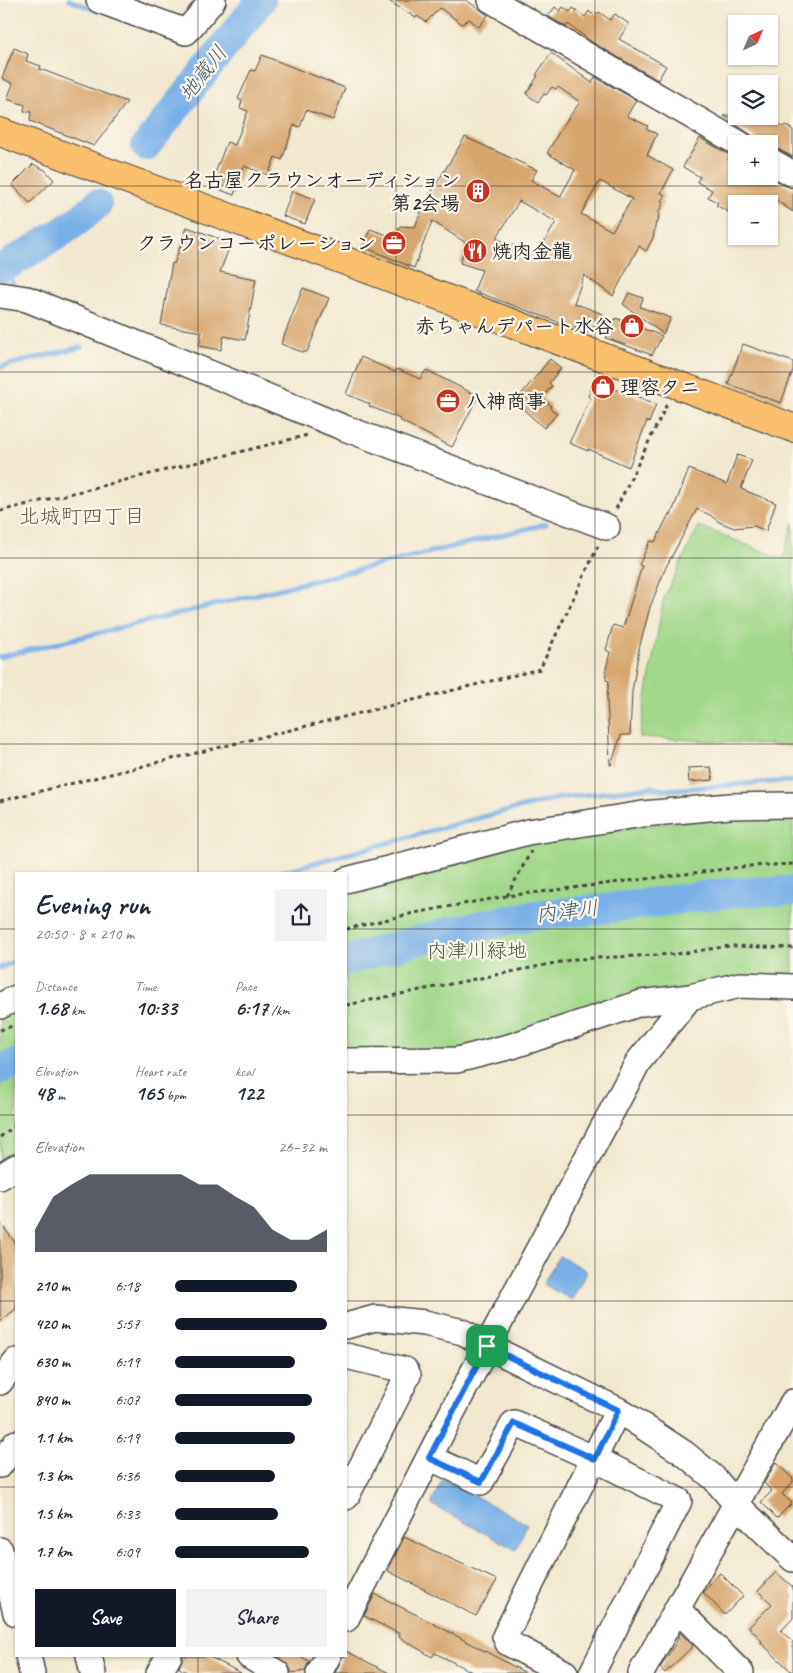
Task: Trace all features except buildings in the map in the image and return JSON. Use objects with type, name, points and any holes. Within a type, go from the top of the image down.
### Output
[{"type":"main road","points":[[0,132],[793,428]]},
{"type":"street","points":[[99,0],[186,32],[213,0]]},
{"type":"street","points":[[491,0],[728,137]]},
{"type":"street","points":[[778,165],[793,174]]},
{"type":"street","points":[[0,295],[27,299],[342,427],[608,527]]},
{"type":"street","points":[[347,880],[528,832],[653,813],[730,806],[793,805]]},
{"type":"street","points":[[347,1061],[457,1060],[512,1046],[641,1003],[690,997],[740,985],[793,986]]},
{"type":"street","points":[[349,1609],[638,1062],[690,997]]},
{"type":"street","points":[[0,1006],[15,998]]},
{"type":"street","points":[[0,1177],[15,1168]]},
{"type":"street","points":[[347,1326],[375,1318],[425,1323],[463,1332],[487,1346],[618,1410],[685,1454],[714,1478],[736,1504],[793,1559]]},
{"type":"street","points":[[347,1356],[405,1370],[408,1375],[347,1495]]},
{"type":"street","points":[[0,1382],[15,1362]]},
{"type":"street","points":[[641,1673],[793,1402]]},
{"type":"street","points":[[565,1673],[508,1642],[505,1636],[618,1410]]},
{"type":"street","points":[[429,1458],[481,1482],[514,1423],[595,1459],[679,1502],[592,1673]]},
{"type":"street","points":[[0,1465],[15,1444]]},
{"type":"street","points":[[0,1550],[10,1612]]},
{"type":"street","points":[[677,1609],[741,1673]]},
{"type":"street","points":[[28,1657],[32,1673]]},
{"type":"street","points":[[89,1657],[93,1673]]},
{"type":"street","points":[[159,1673],[168,1657]]},
{"type":"street","points":[[251,1657],[277,1673]]},
{"type":"street","points":[[319,1673],[327,1657]]},
{"type":"path","points":[[0,801],[540,669],[677,384]]},
{"type":"path","points":[[0,511],[342,427]]},
{"type":"path","points":[[507,896],[530,855],[532,846]]},
{"type":"path","points":[[347,928],[507,896],[750,866],[793,864]]},
{"type":"path","points":[[347,1005],[575,959],[677,954],[730,946],[793,948]]},
{"type":"path","points":[[0,1030],[15,1025]]},
{"type":"path","points":[[0,1137],[15,1126]]},
{"type":"green space","points":[[793,522],[793,746],[639,737],[664,597],[699,526],[783,559]]},
{"type":"green space","name":"内津川緑地","points":[[793,809],[793,977],[455,1053],[347,1053],[347,888],[528,839]]},
{"type":"green space","points":[[15,1004],[15,1155],[0,1164],[0,1011]]},
{"type":"water","points":[[559,1256],[587,1271],[572,1300],[543,1284]]},
{"type":"water","points":[[443,1479],[527,1524],[516,1550],[431,1504]]},
{"type":"waterway","points":[[69,0],[95,10]]},
{"type":"waterway","name":"地蔵川","points":[[146,146],[261,0]]},
{"type":"waterway","name":"地蔵川","points":[[0,267],[6,266],[65,230],[97,204]]},
{"type":"waterway","points":[[6,266],[15,290]]},
{"type":"waterway","points":[[0,367],[81,347]]},
{"type":"waterway","points":[[0,657],[546,524]]},
{"type":"waterway","points":[[281,872],[559,798],[652,787],[664,790],[793,781]]},
{"type":"waterway","name":"内津川","points":[[347,960],[452,931],[536,915],[593,910],[737,892],[793,891]]},
{"type":"waterway","points":[[0,968],[15,961]]},
{"type":"waterway","name":"内津川","points":[[0,1069],[15,1064]]},
{"type":"place","name":"名古屋クラウンオーディション 第2会場","points":[[478,191]]},
{"type":"place","name":"クラウンコーポレーション","points":[[394,243]]},
{"type":"place","name":"焼肉金龍","points":[[475,251]]},
{"type":"place","name":"赤ちゃんデパート水谷","points":[[632,326]]},
{"type":"place","name":"理容タニ","points":[[603,387]]},
{"type":"place","name":"八神商事","points":[[448,401]]},
{"type":"district","name":"北城町四丁目","points":[[82,516]]},
{"type":"route","points":[[487,1346],[618,1410],[595,1459],[514,1423],[481,1482],[429,1458],[487,1346]]}]
